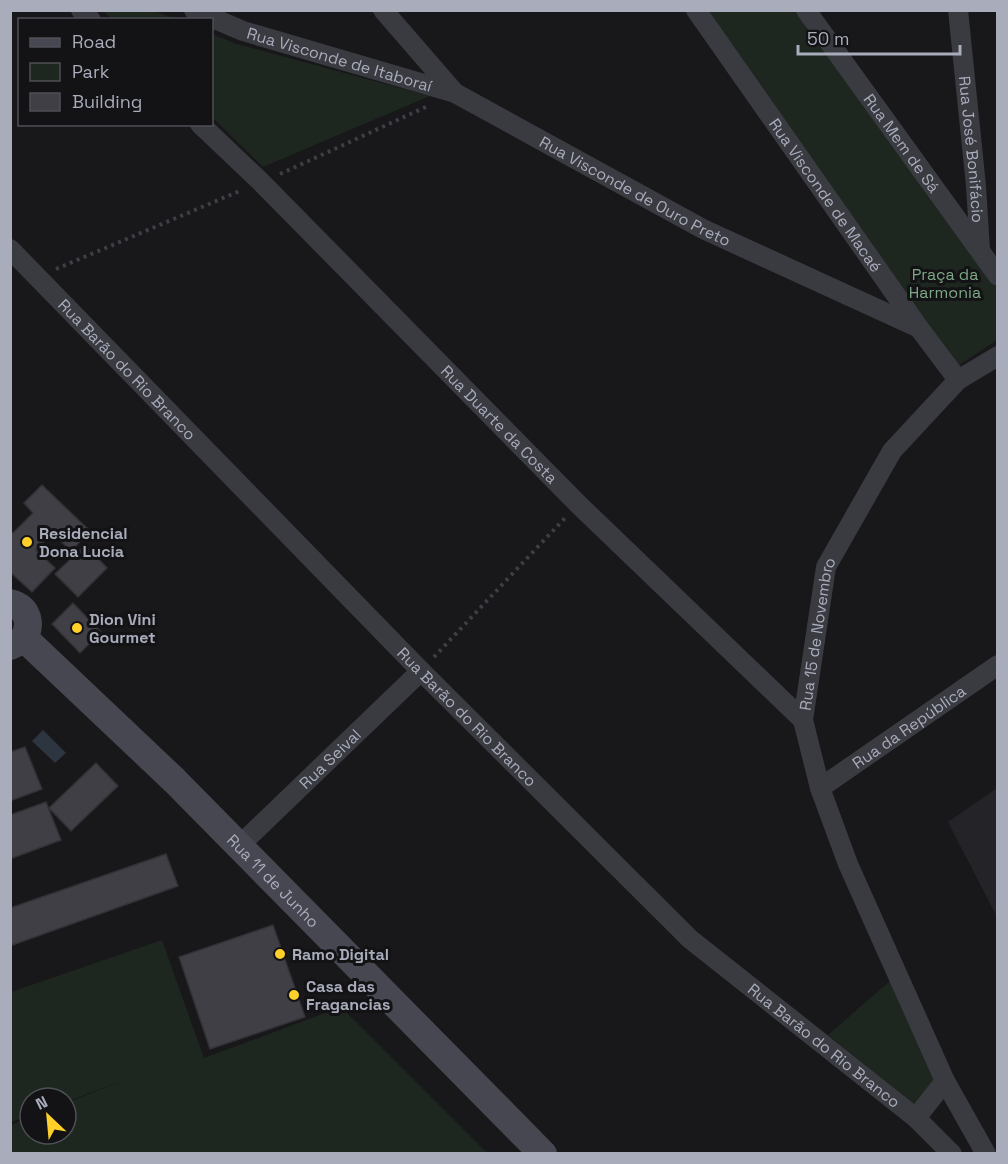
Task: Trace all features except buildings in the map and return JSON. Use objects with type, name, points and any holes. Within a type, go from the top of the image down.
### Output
[{"type":"street","name":"Rua Visconde de Itaboraí","points":[[194,10],[212,18]]},
{"type":"street","name":"Rua Visconde de Ouro Preto","points":[[383,10],[455,93],[702,229],[919,328]]},
{"type":"street","name":"Rua Visconde de Macaé","points":[[696,10],[958,380]]},
{"type":"street","name":"Rua Mem de Sá","points":[[806,10],[998,276]]},
{"type":"street","name":"Rua José Bonifácio","points":[[958,10],[976,186],[980,250]]},
{"type":"street","name":"Rua Visconde de Itaboraí","points":[[213,19],[243,32],[455,93]]},
{"type":"street","name":"Rua Duarte da Costa","points":[[202,126],[261,182],[578,504],[803,720]]},
{"type":"street","name":"Rua Barão do Rio Branco","points":[[10,249],[422,671],[690,939],[916,1118],[952,1154]]},
{"type":"street","name":"Rua 15 de Novembro","points":[[986,1154],[945,1081],[848,864],[820,788],[803,720],[826,567],[892,451],[958,380],[998,356]]},
{"type":"street","points":[[10,603],[21,608],[28,620],[28,627],[17,642]]},
{"type":"street","name":"Rua 11 de Junho","points":[[17,642],[174,780],[543,1154]]},
{"type":"street","name":"Rua da República","points":[[820,788],[998,665]]},
{"type":"street","name":"Rua Seival","points":[[239,846],[422,671]]},
{"type":"street","points":[[916,1118],[945,1081]]},
{"type":"path","points":[[422,671],[578,504]]},
{"type":"shaded area","points":[[997,788],[997,917],[948,822]]},
{"type":"green space","points":[[103,11],[154,11],[173,18],[111,18]]},
{"type":"green space","name":"Praça da Harmonia","points":[[704,11],[800,11],[997,288],[997,340],[955,368]]},
{"type":"green space","points":[[213,34],[237,44],[430,96],[263,167],[213,118]]},
{"type":"green space","points":[[162,940],[204,1058],[341,1007],[487,1153],[11,1153],[11,1125],[18,1122],[18,1146],[78,1146],[78,1098],[129,1078],[78,1097],[78,1086],[18,1086],[18,1119],[11,1122],[11,992]]},
{"type":"green space","points":[[892,979],[939,1079],[918,1107],[828,1035]]},
{"type":"water","points":[[43,730],[66,753],[55,763],[32,741]]},
{"type":"place","name":"Residencial Dona Lucia","points":[[27,542]]},
{"type":"place","name":"Dion Vini Gourmet","points":[[77,628]]},
{"type":"place","name":"Ramo Digital","points":[[280,954]]},
{"type":"place","name":"Casa das Fragancias","points":[[294,995]]}]
